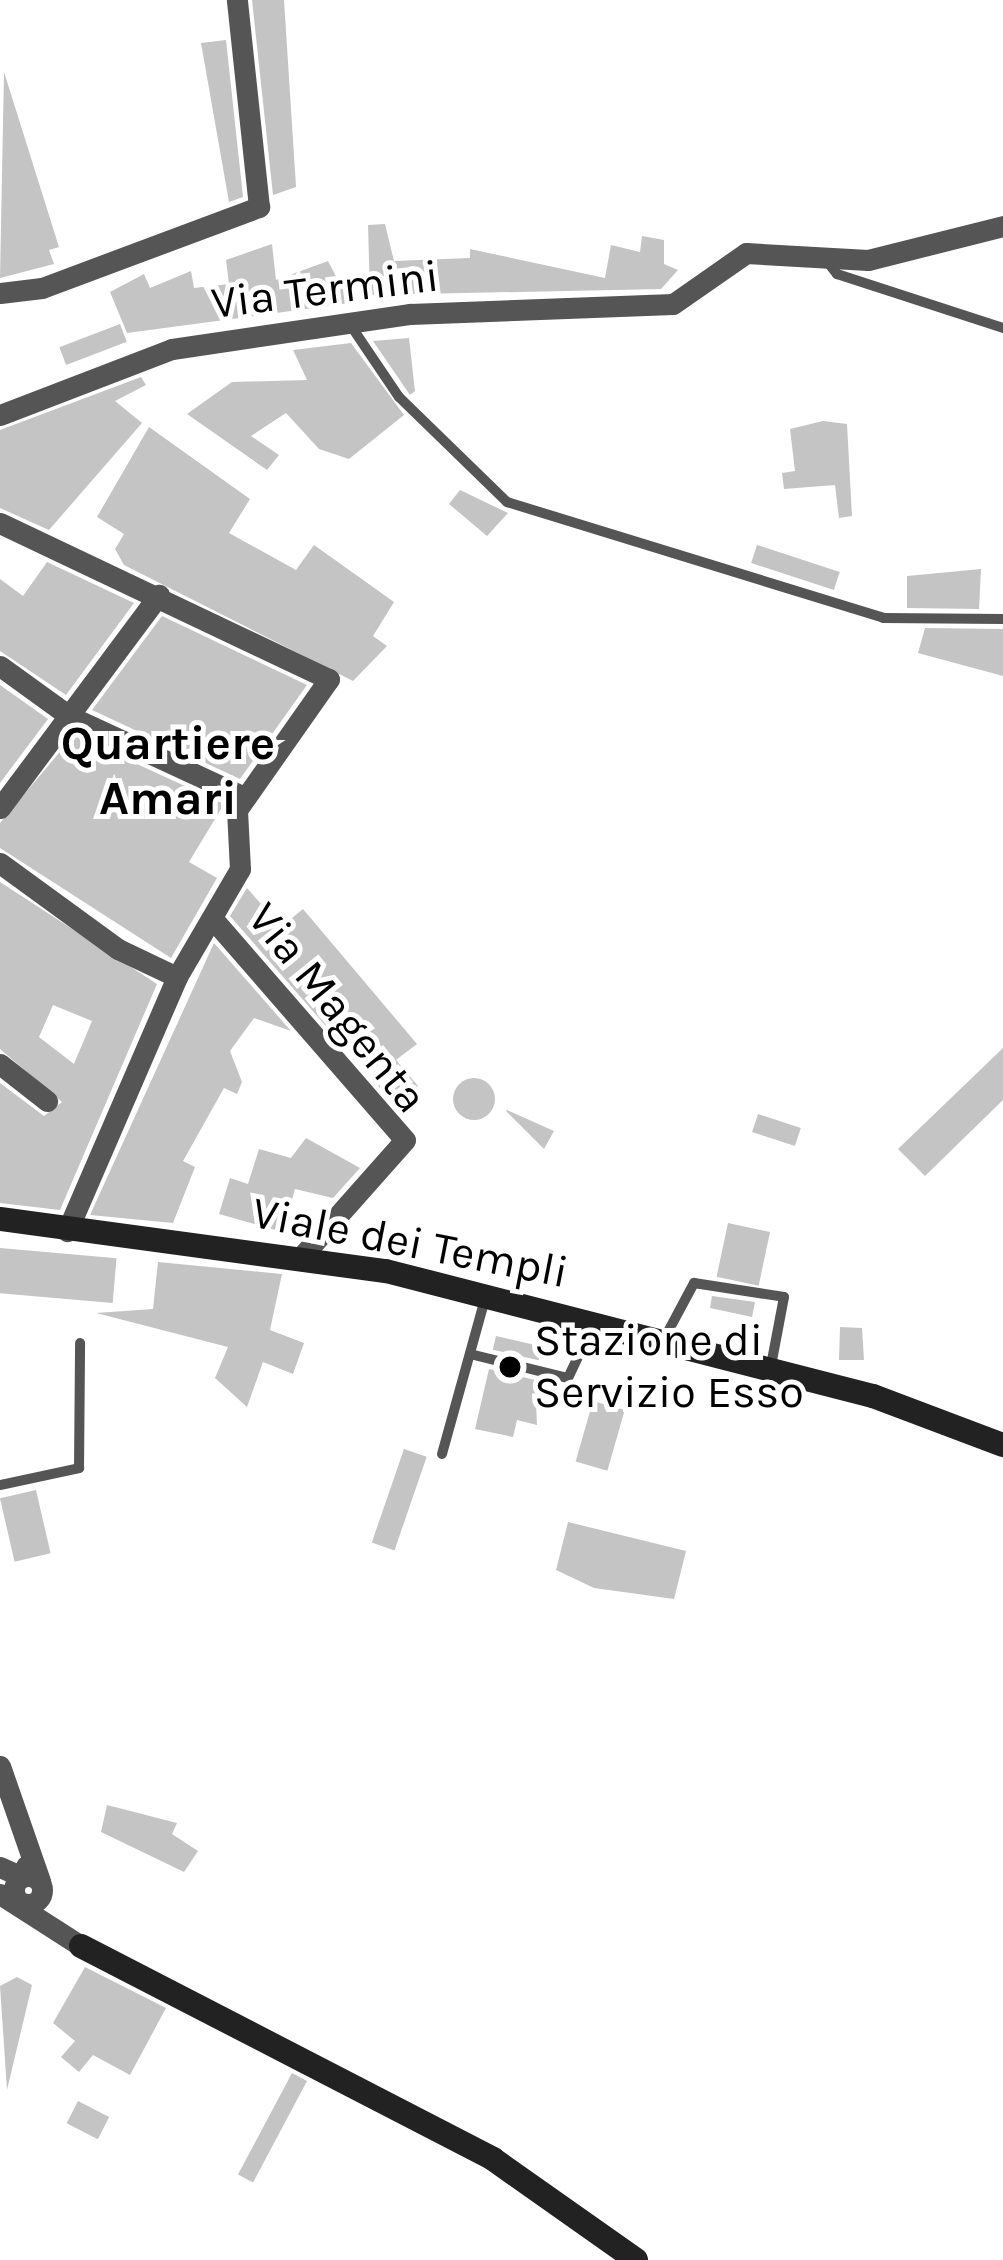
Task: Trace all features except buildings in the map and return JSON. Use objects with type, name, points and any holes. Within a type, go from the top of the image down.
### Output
[{"type":"main road","name":"Viale dei Templi","points":[[0,1220],[302,1257],[486,1296],[770,1370],[1003,1445]]},
{"type":"main road","points":[[81,1946],[493,2159],[636,2260]]},
{"type":"street","points":[[0,293],[42,288],[259,206],[237,0]]},
{"type":"street","points":[[826,260],[907,254],[1003,226]]},
{"type":"street","name":"Via Termini","points":[[0,415],[137,355],[349,323],[673,304],[746,253],[826,260]]},
{"type":"street","points":[[0,524],[329,679],[244,797],[69,716],[0,666]]},
{"type":"street","points":[[0,808],[159,595]]},
{"type":"street","name":"Via Magenta","points":[[67,1231],[177,977],[240,868],[244,797]]},
{"type":"street","points":[[0,863],[118,949],[177,977]]},
{"type":"street","name":"Via Magenta","points":[[212,918],[405,1139],[302,1257]]},
{"type":"street","points":[[0,1064],[47,1101]]},
{"type":"street","points":[[0,1766],[32,1842],[25,1889]]},
{"type":"street","points":[[0,1867],[81,1946]]},
{"type":"lane","points":[[826,260],[837,274],[1003,328]]},
{"type":"lane","points":[[349,323],[399,397],[507,502],[883,618],[1003,619]]},
{"type":"lane","points":[[662,1342],[694,1283],[784,1297],[770,1370]]},
{"type":"lane","points":[[442,1454],[486,1296]]},
{"type":"lane","points":[[470,1354],[568,1378],[594,1324]]},
{"type":"lane","points":[[0,1485],[79,1468],[80,1343]]},
{"type":"place","name":"Stazione di Servizio Esso","points":[[510,1367]]},
{"type":"district","name":"Quartiere Amari","points":[[168,770]]}]
